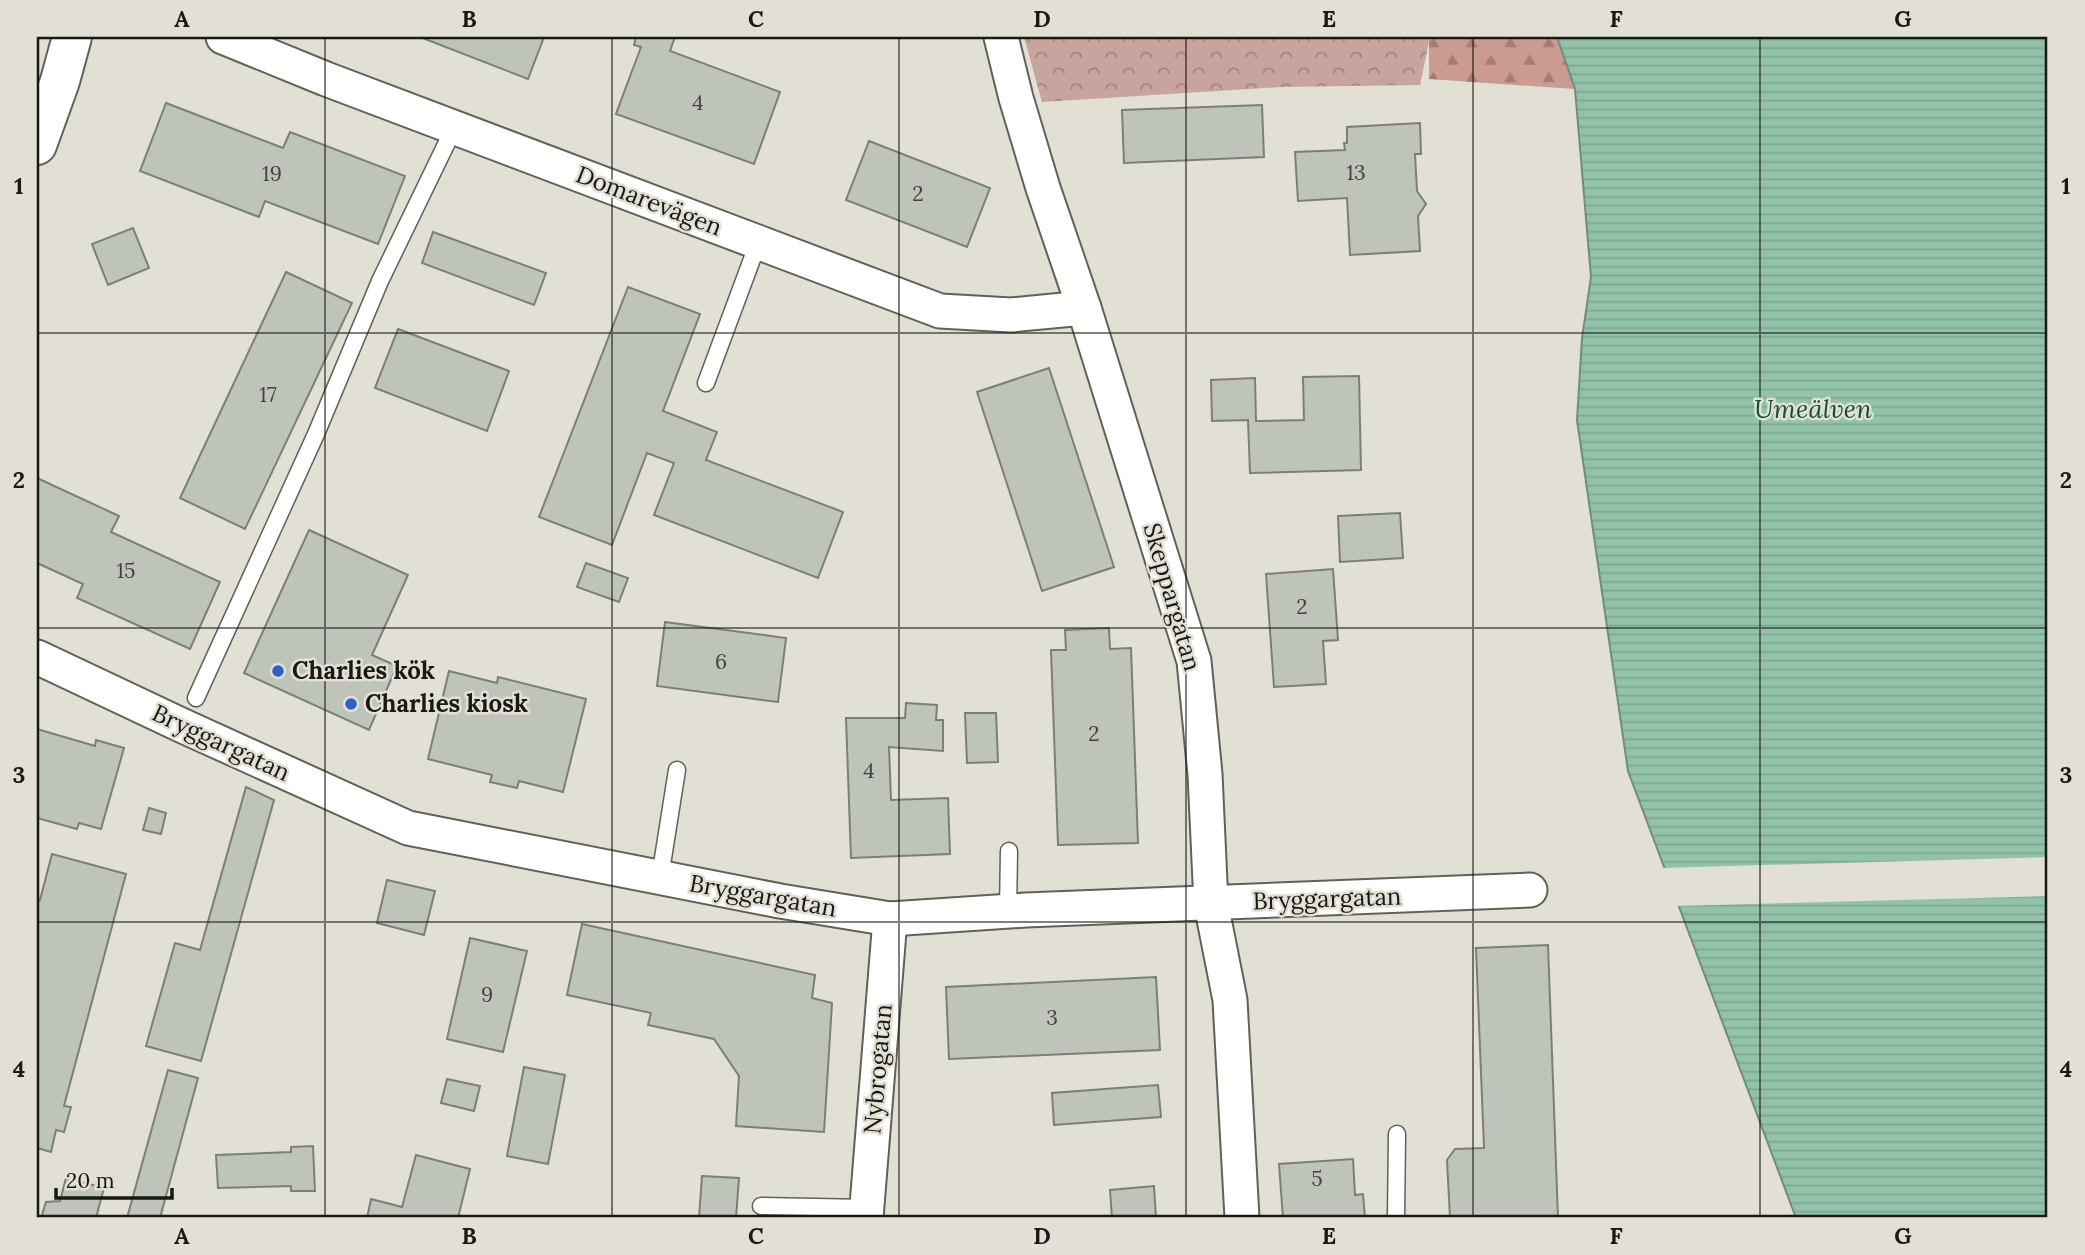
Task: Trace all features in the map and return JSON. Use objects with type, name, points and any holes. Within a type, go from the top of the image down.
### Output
[{"type":"street","points":[[37,145],[72,37]]},
{"type":"street","name":"Domarevägen","points":[[223,37],[454,128],[940,311],[1011,315],[1084,308]]},
{"type":"street","name":"Skeppargatan","points":[[1001,37],[1043,188],[1084,308],[1194,661],[1205,774],[1211,904],[1230,1000],[1242,1218]]},
{"type":"street","name":"Bryggargatan","points":[[37,657],[408,828],[780,901],[890,919],[1008,911],[1530,890]]},
{"type":"street","name":"Nybrogatan","points":[[867,1213],[890,919]]},
{"type":"lane","points":[[196,698],[316,434],[380,281],[454,128]]},
{"type":"lane","points":[[706,383],[758,243]]},
{"type":"lane","points":[[660,877],[677,770]]},
{"type":"lane","points":[[1008,911],[1009,851]]},
{"type":"lane","points":[[1396,1218],[1397,1134]]},
{"type":"lane","points":[[761,1206],[867,1213]]},
{"type":"green space","points":[[1024,37],[1430,37],[1420,85],[1280,87],[1042,102]]},
{"type":"green space","points":[[1429,37],[1557,37],[1575,89],[1429,79]]},
{"type":"water","name":"Umeälven","points":[[1557,37],[2048,37],[2048,1218],[1796,1218],[1628,771],[1577,420],[1582,338],[1591,277],[1575,89]]},
{"type":"pier","points":[[2048,857],[2048,896],[1675,906],[1661,868]]},
{"type":"building","points":[[420,37],[544,37],[528,79]]},
{"type":"building","points":[[636,37],[675,37],[670,51],[780,92],[754,164],[616,114],[641,47],[634,45]]},
{"type":"building","points":[[166,103],[283,148],[290,132],[405,176],[378,244],[265,201],[259,217],[140,171]]},
{"type":"building","points":[[1262,105],[1264,157],[1124,163],[1122,110]]},
{"type":"building","points":[[1420,123],[1421,154],[1415,154],[1417,191],[1426,204],[1418,216],[1420,251],[1350,255],[1347,198],[1298,201],[1295,152],[1345,150],[1347,127]]},
{"type":"building","points":[[869,141],[990,188],[967,247],[846,200]]},
{"type":"building","points":[[133,228],[149,268],[108,285],[92,244]]},
{"type":"building","points":[[433,232],[546,273],[534,305],[422,263]]},
{"type":"building","points":[[286,272],[352,303],[245,529],[180,498]]},
{"type":"building","points":[[628,287],[700,314],[663,411],[717,432],[706,460],[843,512],[818,578],[654,515],[674,463],[647,453],[612,545],[539,517]]},
{"type":"building","points":[[398,329],[509,371],[487,431],[375,388]]},
{"type":"building","points":[[1049,368],[1114,567],[1042,591],[977,392]]},
{"type":"building","points":[[1359,376],[1361,470],[1250,473],[1248,420],[1212,421],[1211,380],[1255,378],[1256,421],[1304,420],[1303,377]]},
{"type":"building","points":[[37,478],[119,516],[111,532],[220,582],[190,649],[77,598],[83,584],[37,563]]},
{"type":"building","points":[[1400,513],[1403,558],[1340,562],[1338,516]]},
{"type":"building","points":[[309,530],[408,575],[372,655],[397,666],[369,730],[244,673]]},
{"type":"building","points":[[586,563],[628,578],[619,602],[577,587]]},
{"type":"building","points":[[1333,569],[1338,640],[1323,641],[1326,684],[1274,687],[1266,574]]},
{"type":"building","points":[[665,622],[786,638],[778,702],[657,686]]},
{"type":"building","points":[[1109,628],[1110,649],[1131,648],[1138,843],[1058,845],[1051,650],[1066,650],[1065,630]]},
{"type":"building","points":[[449,671],[497,683],[498,677],[586,699],[563,792],[519,781],[517,788],[490,782],[492,775],[428,759]]},
{"type":"building","points":[[906,703],[937,705],[936,720],[943,720],[943,751],[889,747],[891,800],[948,798],[950,854],[851,858],[846,718],[905,718]]},
{"type":"building","points":[[965,713],[996,713],[998,762],[967,763]]},
{"type":"building","points":[[37,729],[95,746],[96,740],[124,748],[101,829],[79,823],[77,829],[37,818]]},
{"type":"building","points":[[246,787],[274,800],[201,1061],[146,1046],[175,943],[200,950]]},
{"type":"building","points":[[149,808],[166,813],[161,834],[143,830]]},
{"type":"building","points":[[52,854],[126,874],[64,1106],[71,1107],[64,1132],[56,1130],[51,1152],[37,1148],[37,899],[40,900]]},
{"type":"building","points":[[387,880],[435,891],[424,935],[377,923]]},
{"type":"building","points":[[582,924],[815,975],[812,998],[832,1003],[824,1132],[736,1126],[739,1076],[714,1039],[648,1025],[651,1013],[567,995]]},
{"type":"building","points":[[470,938],[527,951],[503,1052],[447,1039]]},
{"type":"building","points":[[1548,945],[1558,1218],[1450,1218],[1447,1160],[1455,1149],[1484,1148],[1476,948]]},
{"type":"building","points":[[1156,977],[1160,1050],[949,1059],[946,987]]},
{"type":"building","points":[[524,1067],[565,1075],[548,1164],[507,1156]]},
{"type":"building","points":[[168,1070],[198,1078],[160,1218],[127,1218]]},
{"type":"building","points":[[447,1079],[480,1086],[474,1111],[441,1103]]},
{"type":"building","points":[[1158,1085],[1161,1117],[1054,1125],[1052,1093]]},
{"type":"building","points":[[313,1146],[315,1191],[291,1191],[291,1186],[218,1188],[216,1155],[291,1152],[291,1147]]},
{"type":"building","points":[[416,1155],[470,1169],[458,1218],[367,1218],[371,1199],[402,1207]]},
{"type":"building","points":[[1353,1159],[1355,1195],[1363,1194],[1365,1218],[1283,1218],[1279,1164]]},
{"type":"building","points":[[702,1176],[739,1178],[736,1218],[699,1218]]},
{"type":"building","points":[[66,1178],[104,1188],[96,1218],[41,1218],[46,1202],[60,1201]]},
{"type":"building","points":[[1154,1186],[1156,1218],[1112,1218],[1110,1190]]},
{"type":"place","name":"Charlies kök","points":[[278,671]]},
{"type":"place","name":"Charlies kiosk","points":[[351,704]]}]
